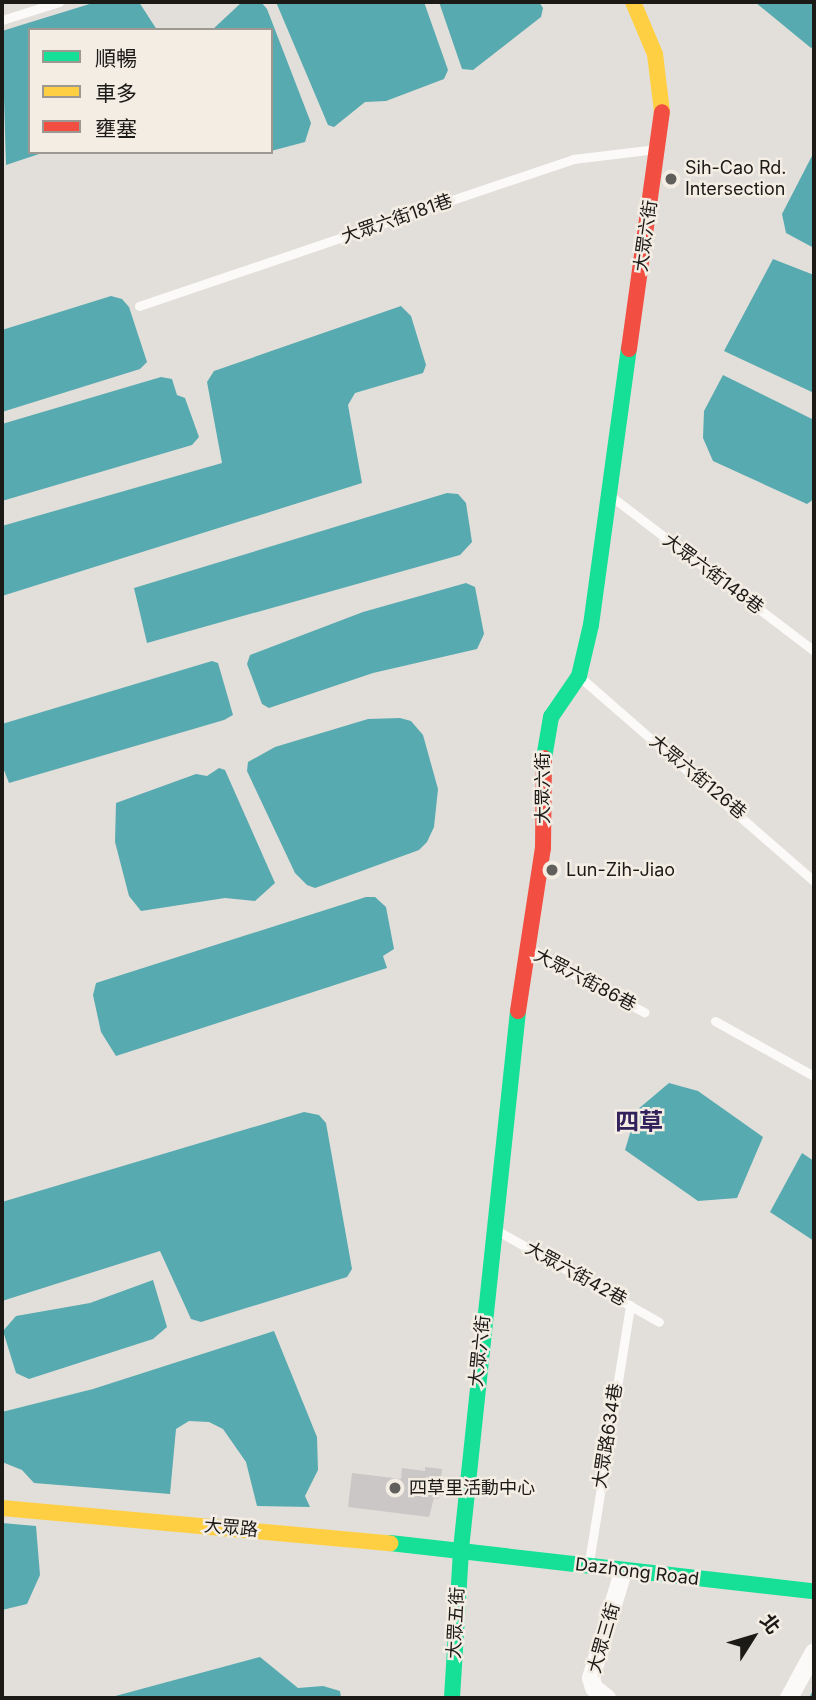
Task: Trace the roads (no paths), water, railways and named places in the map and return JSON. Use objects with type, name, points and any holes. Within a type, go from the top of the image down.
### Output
[{"type":"street","name":"大眾六街","points":[[461,1549],[492,1228],[525,948],[543,848],[544,737],[551,717],[579,676],[592,625],[612,497],[658,149],[663,103],[660,81],[633,2]]},
{"type":"street","name":"大眾路","points":[[2,1508],[461,1549]]},
{"type":"street","name":"Dazhong Road","points":[[461,1549],[624,1572],[814,1591]]},
{"type":"street","name":"大眾五街","points":[[452,1698],[461,1549]]},
{"type":"street","name":"大眾三街","points":[[607,1698],[594,1688],[591,1678],[624,1572]]},
{"type":"street","points":[[789,1698],[814,1652]]},
{"type":"lane","points":[[2,20],[59,2]]},
{"type":"lane","name":"大眾六街181巷","points":[[139,306],[573,159],[658,149]]},
{"type":"lane","name":"大眾六街148巷","points":[[612,497],[814,651]]},
{"type":"lane","name":"大眾六街126巷","points":[[579,676],[814,881]]},
{"type":"lane","name":"大眾六街86巷","points":[[525,948],[644,1012]]},
{"type":"lane","points":[[715,1021],[814,1076]]},
{"type":"lane","name":"大眾六街42巷","points":[[492,1228],[659,1322]]},
{"type":"lane","name":"大眾路634巷","points":[[589,1567],[630,1305]]},
{"type":"water","points":[[96,2],[139,2],[156,28],[28,28],[28,154],[39,154],[6,165],[2,31]]},
{"type":"water","points":[[242,2],[261,2],[267,9],[311,123],[305,142],[273,150],[273,28],[214,28]]},
{"type":"water","points":[[276,2],[424,2],[448,70],[444,79],[386,101],[365,102],[334,127],[328,125]]},
{"type":"water","points":[[439,2],[539,2],[543,8],[541,17],[473,70],[462,69]]},
{"type":"water","points":[[755,2],[814,2],[814,46],[811,48]]},
{"type":"water","points":[[814,152],[814,248],[786,233],[782,214]]},
{"type":"water","points":[[773,259],[814,275],[814,393],[724,351]]},
{"type":"water","points":[[111,296],[122,299],[129,307],[147,362],[140,369],[2,412],[2,330]]},
{"type":"water","points":[[401,306],[411,316],[426,365],[423,373],[355,393],[348,405],[362,483],[2,596],[2,526],[222,463],[207,382],[214,371]]},
{"type":"water","points":[[723,375],[814,420],[814,499],[807,504],[713,461],[703,438],[704,411]]},
{"type":"water","points":[[161,377],[172,379],[177,395],[185,398],[199,437],[192,445],[2,501],[2,424]]},
{"type":"water","points":[[447,493],[458,494],[466,503],[472,542],[460,555],[147,643],[134,588]]},
{"type":"water","points":[[466,583],[475,587],[484,634],[477,649],[373,673],[269,708],[262,704],[247,664],[250,655],[363,612]]},
{"type":"water","points":[[212,661],[218,663],[233,715],[224,720],[9,783],[2,765],[2,724]]},
{"type":"water","points":[[400,718],[411,721],[423,735],[438,789],[434,827],[427,842],[419,850],[315,888],[307,885],[295,873],[247,771],[248,762],[275,747],[368,719]]},
{"type":"water","points":[[219,768],[225,770],[275,883],[255,901],[225,898],[141,911],[129,896],[115,842],[116,803],[196,774],[207,776]]},
{"type":"water","points":[[366,897],[375,897],[386,907],[394,949],[383,956],[387,968],[116,1056],[101,1032],[93,995],[96,983]]},
{"type":"water","points":[[669,1083],[698,1091],[763,1137],[737,1198],[698,1201],[625,1150],[637,1110]]},
{"type":"water","points":[[304,1112],[319,1115],[326,1123],[352,1269],[347,1277],[201,1322],[191,1319],[160,1251],[2,1301],[2,1202]]},
{"type":"water","points":[[802,1153],[814,1161],[814,1241],[770,1212]]},
{"type":"water","points":[[153,1280],[167,1327],[153,1339],[29,1379],[16,1373],[3,1331],[16,1316],[90,1303]]},
{"type":"water","points":[[274,1331],[317,1437],[318,1470],[305,1496],[310,1507],[257,1506],[246,1462],[223,1429],[209,1422],[189,1421],[176,1429],[170,1494],[34,1483],[22,1470],[2,1462],[2,1412],[93,1389]]},
{"type":"water","points":[[2,1523],[36,1526],[40,1575],[27,1604],[2,1610]]},
{"type":"water","points":[[260,1657],[298,1688],[323,1686],[340,1691],[341,1698],[108,1698]]},
{"type":"waterway","points":[[811,1698],[814,1692]]},
{"type":"place","name":"Sih-Cao Rd. Intersection","points":[[671,179]]},
{"type":"place","name":"Lun-Zih-Jiao","points":[[552,870]]},
{"type":"place","name":"四草里活動中心","points":[[395,1488]]},
{"type":"district","name":"四草","points":[[639,1122]]}]
